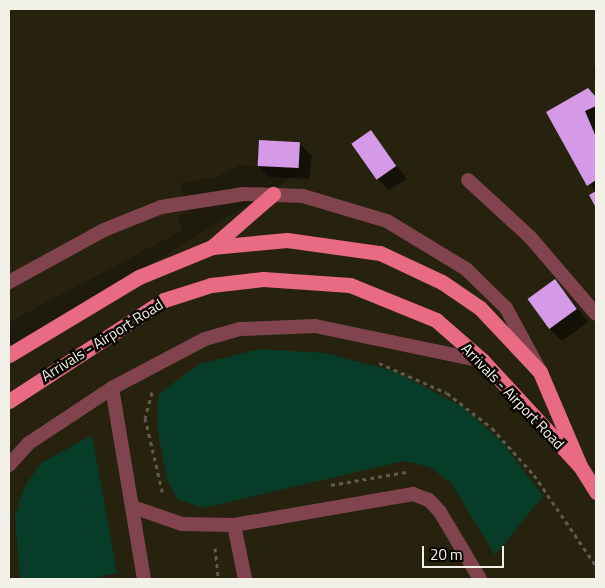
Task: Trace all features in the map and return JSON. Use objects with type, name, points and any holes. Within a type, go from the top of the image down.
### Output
[{"type":"main road","points":[[212,247],[273,194]]},
{"type":"main road","points":[[9,355],[139,277],[212,247],[287,240],[380,253],[442,282],[480,308],[540,372],[580,466],[596,492]]},
{"type":"main road","name":"Arrivals - Airport Road","points":[[9,401],[164,300],[211,285],[262,278],[350,285],[415,308],[483,362],[580,466]]},
{"type":"lane","points":[[468,180],[530,237],[596,314]]},
{"type":"lane","points":[[9,282],[104,230],[161,207],[215,196],[273,194],[360,210],[441,251],[506,308],[540,372]]},
{"type":"lane","points":[[9,465],[29,444],[112,388],[205,339],[278,324],[316,326],[483,362]]},
{"type":"lane","points":[[112,388],[144,579]]},
{"type":"lane","points":[[133,507],[182,524],[234,525],[413,494],[429,500],[440,512],[480,579]]},
{"type":"lane","points":[[234,525],[245,579]]},
{"type":"path","points":[[374,361],[447,394],[492,428],[534,475],[596,566]]},
{"type":"path","points":[[155,387],[145,418],[165,498]]},
{"type":"path","points":[[323,486],[389,472],[412,473]]},
{"type":"path","points":[[209,543],[215,542],[218,579]]},
{"type":"shaded area","points":[[9,9],[596,9],[596,579],[9,579],[9,350],[306,169],[240,165],[216,177],[180,183],[189,212],[177,216],[183,230],[9,322]]},
{"type":"green space","points":[[259,349],[325,353],[397,372],[463,407],[503,443],[543,496],[495,555],[451,483],[430,467],[404,461],[203,508],[177,499],[167,479],[158,433],[158,395],[199,364]]},
{"type":"green space","points":[[92,435],[117,573],[90,579],[20,579],[15,516],[25,486],[41,463]]},
{"type":"building","points":[[588,88],[596,97],[596,106],[585,111],[596,137],[596,180],[587,186],[546,112]]},
{"type":"building","points":[[371,130],[396,166],[377,180],[351,144]]},
{"type":"building","points":[[259,140],[300,142],[299,168],[258,166]]},
{"type":"building","points":[[596,191],[596,208],[589,195]]},
{"type":"building","points":[[555,279],[577,309],[549,329],[527,299]]}]
